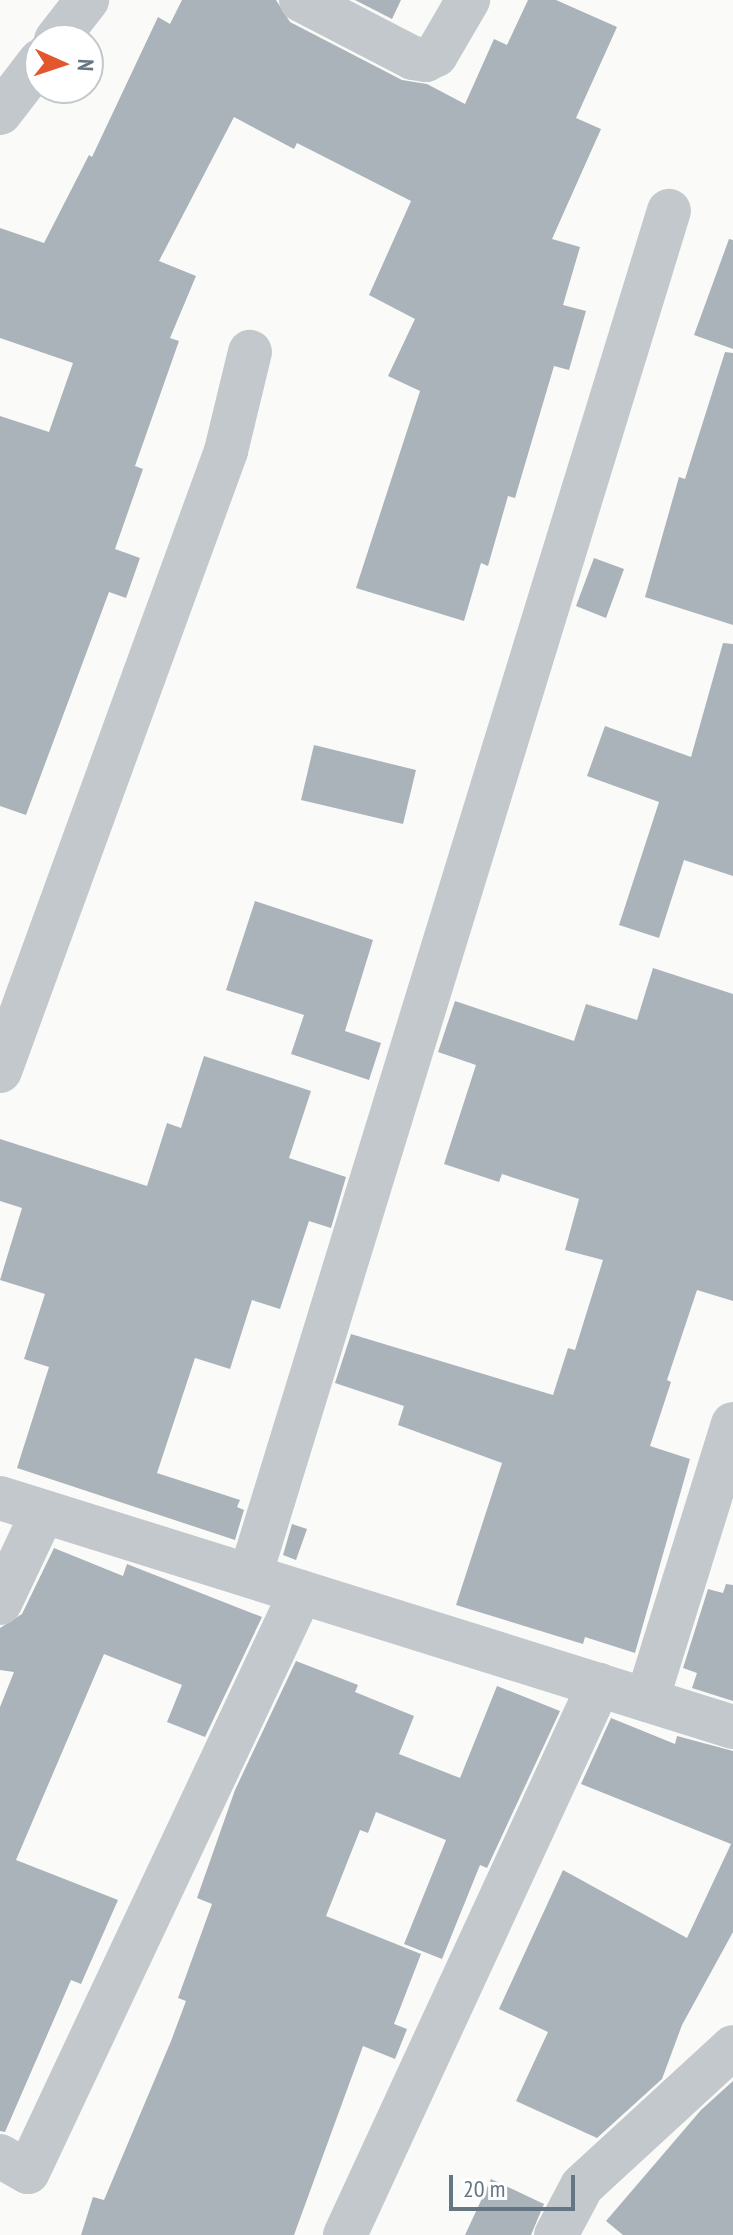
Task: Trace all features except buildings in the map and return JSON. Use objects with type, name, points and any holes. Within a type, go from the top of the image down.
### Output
[{"type":"street","points":[[68,24],[87,0]]},
{"type":"street","points":[[301,0],[413,58],[426,60],[436,55],[468,0]]},
{"type":"street","points":[[0,113],[24,82]]},
{"type":"street","points":[[250,1576],[669,211]]},
{"type":"street","points":[[0,1071],[226,451],[250,352]]},
{"type":"street","points":[[647,1700],[733,1424]]},
{"type":"street","points":[[0,1498],[733,1727]]},
{"type":"street","points":[[0,1603],[43,1512]]},
{"type":"street","points":[[0,2156],[28,2172],[301,1592]]},
{"type":"street","points":[[345,2235],[599,1685]]},
{"type":"street","points":[[556,2235],[582,2186],[733,2047]]}]
